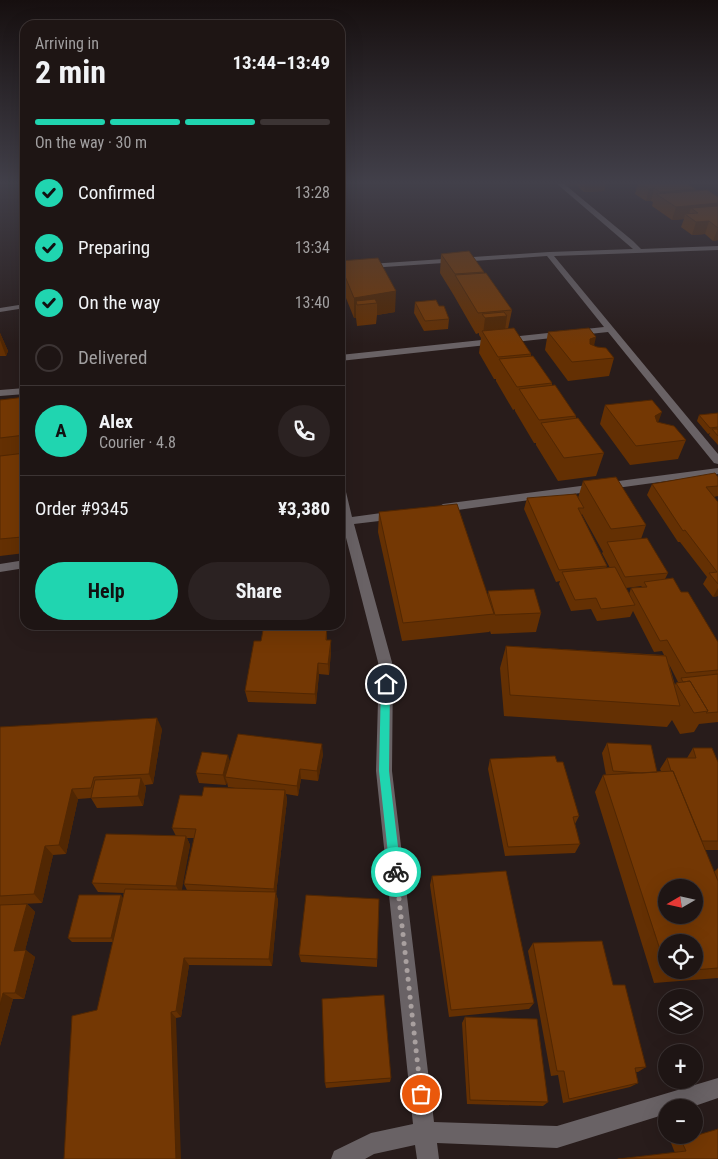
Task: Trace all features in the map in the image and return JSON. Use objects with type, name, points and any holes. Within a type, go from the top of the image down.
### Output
[{"type":"street","points":[[625,237],[638,250]]},
{"type":"street","points":[[345,268],[549,254],[718,248]]},
{"type":"street","points":[[549,254],[718,461]]},
{"type":"street","points":[[0,310],[20,307]]},
{"type":"street","points":[[345,357],[610,330]]},
{"type":"street","points":[[0,393],[20,391]]},
{"type":"street","points":[[436,509],[718,471]]},
{"type":"street","points":[[345,522],[406,513]]},
{"type":"street","points":[[345,525],[386,666],[384,771],[428,1159]]},
{"type":"street","points":[[0,568],[20,565]]},
{"type":"street","points":[[342,1159],[370,1144],[425,1132],[557,1137],[718,1088]]},
{"type":"building","points":[[469,251],[484,272],[455,274],[441,254]]},
{"type":"building","points":[[378,258],[396,291],[354,298],[345,276],[345,261]]},
{"type":"building","points":[[486,273],[512,310],[478,313],[455,275]]},
{"type":"building","points":[[375,299],[377,303],[357,305],[356,301]]},
{"type":"building","points":[[436,300],[439,306],[444,306],[449,319],[425,321],[415,302]]},
{"type":"building","points":[[504,312],[507,316],[485,318],[482,314]]},
{"type":"building","points":[[514,328],[531,354],[498,357],[482,331]]},
{"type":"building","points":[[589,328],[596,337],[590,339],[590,344],[606,348],[614,358],[572,362],[548,332]]},
{"type":"building","points":[[533,356],[552,383],[517,387],[499,359]]},
{"type":"building","points":[[555,385],[576,416],[539,420],[519,389]]},
{"type":"building","points":[[20,398],[20,436],[0,438],[0,400]]},
{"type":"building","points":[[652,400],[662,412],[655,416],[657,422],[674,426],[686,440],[636,446],[605,405]]},
{"type":"building","points":[[718,413],[718,427],[710,428],[699,415]]},
{"type":"building","points":[[578,418],[604,453],[564,458],[541,423]]},
{"type":"building","points":[[712,429],[718,429],[718,436]]},
{"type":"building","points":[[20,454],[20,537],[0,539],[0,456]]},
{"type":"building","points":[[715,473],[718,477],[718,486],[706,487],[718,502],[718,584],[709,573],[717,572],[685,530],[683,531],[652,484]]},
{"type":"building","points":[[616,477],[646,525],[611,529],[583,481]]},
{"type":"building","points":[[576,494],[584,508],[578,508],[607,566],[559,570],[527,498]]},
{"type":"building","points":[[457,504],[494,614],[403,623],[379,512]]},
{"type":"building","points":[[647,538],[668,573],[625,577],[607,542]]},
{"type":"building","points":[[615,567],[635,605],[601,609],[596,598],[575,600],[562,572]]},
{"type":"building","points":[[673,578],[681,592],[688,592],[718,642],[718,670],[686,673],[667,640],[660,641],[631,588],[647,587],[644,582]]},
{"type":"building","points":[[534,589],[541,613],[495,615],[488,591]]},
{"type":"building","points":[[263,630],[327,630],[326,640],[331,640],[328,664],[318,663],[315,694],[245,691],[254,641],[261,641]]},
{"type":"building","points":[[506,646],[666,656],[680,706],[510,695]]},
{"type":"building","points":[[718,674],[718,712],[706,713],[708,711],[690,681],[683,682],[681,678]]},
{"type":"building","points":[[690,681],[708,711],[694,713],[676,683]]},
{"type":"building","points":[[157,718],[149,774],[94,777],[91,788],[72,789],[59,845],[45,846],[34,894],[0,896],[0,727]]},
{"type":"building","points":[[238,734],[322,744],[317,771],[300,769],[297,786],[225,777]]},
{"type":"building","points":[[607,743],[651,745],[657,772],[613,771]]},
{"type":"building","points":[[693,748],[712,748],[718,762],[718,841],[702,841],[667,758],[696,758]]},
{"type":"building","points":[[202,752],[228,755],[223,775],[196,773]]},
{"type":"building","points":[[555,756],[557,762],[563,762],[579,816],[573,817],[580,844],[508,847],[490,759]]},
{"type":"building","points":[[673,771],[718,881],[718,968],[703,969],[703,934],[658,934],[658,943],[603,775]]},
{"type":"building","points":[[141,778],[138,796],[91,798],[95,780]]},
{"type":"building","points":[[204,787],[285,790],[274,889],[184,884],[196,829],[172,828],[180,795],[202,796]]},
{"type":"building","points":[[106,834],[186,836],[176,886],[92,883]]},
{"type":"building","points":[[506,871],[534,1003],[451,1010],[432,876]]},
{"type":"building","points":[[125,889],[276,892],[269,959],[184,958],[176,1011],[171,1012],[176,1159],[64,1159],[72,1016],[97,1010]]},
{"type":"building","points":[[79,895],[121,895],[111,938],[68,938]]},
{"type":"building","points":[[306,895],[379,899],[377,959],[299,955]]},
{"type":"building","points":[[27,904],[14,951],[26,950],[15,993],[3,993],[0,1005],[0,905]]},
{"type":"building","points":[[602,941],[613,985],[625,985],[646,1067],[635,1068],[638,1083],[569,1099],[564,1071],[557,1071],[533,943]]},
{"type":"building","points":[[384,995],[391,1078],[325,1083],[322,999]]},
{"type":"building","points":[[465,1017],[537,1019],[548,1102],[470,1100]]},
{"type":"building","points":[[718,1129],[718,1159],[618,1159],[686,1151],[683,1144],[703,1144],[703,1133]]},
{"type":"way so far","points":[[396,872],[421,1094]]},
{"type":"route","points":[[386,684],[384,771],[396,872]]}]
